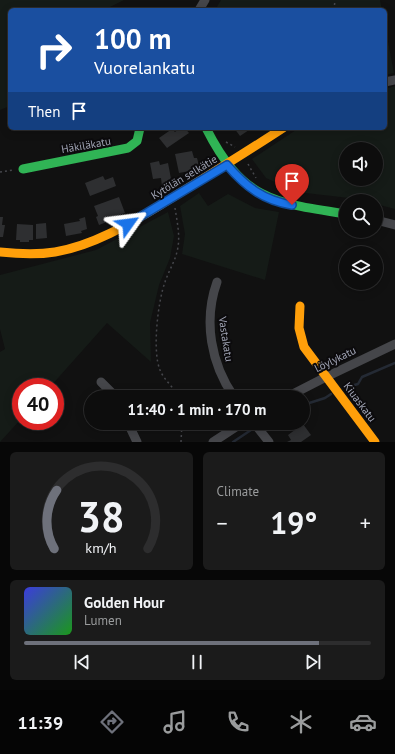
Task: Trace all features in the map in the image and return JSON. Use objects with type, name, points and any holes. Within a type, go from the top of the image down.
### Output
[{"type":"street","name":"Häkiläkatu","points":[[23,169],[128,148],[134,145],[137,141],[140,130]]},
{"type":"street","points":[[207,130],[220,156],[227,165],[247,186],[258,193],[283,203],[339,213]]},
{"type":"street","name":"Kytölän selkätie","points":[[0,252],[34,254],[54,252],[94,241],[123,228],[227,165],[280,130]]},
{"type":"street","points":[[383,222],[395,225]]},
{"type":"street","name":"Vastakatu","points":[[217,282],[210,305],[210,332],[217,366],[230,390]]},
{"type":"street","name":"Kiuaskatu","points":[[300,306],[299,328],[304,346],[309,355],[375,442]]},
{"type":"street","name":"Löylykatu","points":[[301,390],[395,344]]},
{"type":"street","points":[[101,382],[109,390]]},
{"type":"street","points":[[131,430],[137,442]]},
{"type":"street","points":[[212,442],[231,430]]},
{"type":"street","points":[[260,430],[269,442]]},
{"type":"path","points":[[224,141],[235,146],[243,154],[257,179]]},
{"type":"path","points":[[0,172],[23,169]]},
{"type":"path","points":[[173,198],[180,234],[176,258],[165,281],[160,296],[156,343],[157,361],[160,371],[175,390]]},
{"type":"path","points":[[181,442],[182,430]]},
{"type":"shaded area","points":[[0,0],[124,0],[108,8],[8,8],[8,107],[0,110]]},
{"type":"shaded area","points":[[221,0],[380,0],[382,8],[216,8]]},
{"type":"shaded area","points":[[387,36],[394,73],[387,75]]},
{"type":"shaded area","points":[[395,86],[395,209],[383,206],[383,194],[339,194],[339,197],[297,192],[266,178],[252,159],[296,130],[387,130],[387,88]]},
{"type":"shaded area","points":[[199,193],[208,206],[228,194],[255,208],[279,212],[265,280],[182,254],[185,234],[180,206]]},
{"type":"shaded area","points":[[168,212],[174,236],[170,258],[159,285],[150,323],[151,362],[107,323],[58,378],[12,378],[12,429],[0,442],[0,352],[5,349],[0,329],[0,275],[96,250]]},
{"type":"building","points":[[171,130],[175,132],[178,130],[187,130],[189,133],[167,148],[159,138]]},
{"type":"building","points":[[236,130],[249,130],[240,136]]},
{"type":"building","points":[[192,151],[194,158],[197,158],[200,169],[179,173],[175,154]]},
{"type":"building","points":[[159,161],[160,165],[168,163],[172,184],[162,186],[161,178],[153,179],[150,163]]},
{"type":"building","points":[[103,176],[105,180],[113,177],[116,186],[90,196],[85,183]]},
{"type":"building","points":[[119,197],[125,213],[111,218],[112,220],[99,225],[96,217],[98,216],[94,206]]},
{"type":"building","points":[[0,217],[3,217],[2,225],[5,225],[3,237],[0,237]]},
{"type":"building","points":[[85,217],[87,229],[81,231],[82,233],[66,236],[64,224],[80,221],[79,219]]},
{"type":"building","points":[[46,223],[47,238],[36,239],[36,224]]},
{"type":"building","points":[[17,224],[33,225],[33,240],[29,240],[29,242],[20,242],[20,240],[16,240]]},
{"type":"building","points":[[295,430],[307,430],[311,435],[301,442],[287,442],[291,440],[288,435]]},
{"type":"waterway","points":[[343,388],[358,384],[362,377],[395,363]]},
{"type":"waterway","points":[[310,403],[325,398],[331,394]]},
{"type":"waterway","points":[[233,442],[251,430]]},
{"type":"traffic: fast","points":[[23,169],[128,148],[137,141],[140,130]]},
{"type":"traffic: fast","points":[[207,130],[219,152],[233,170],[247,184],[262,194],[279,201],[298,206],[339,213]]},
{"type":"traffic: slow","points":[[0,252],[28,254],[55,252],[85,244],[113,232],[154,209],[280,130]]},
{"type":"traffic: slow","points":[[300,306],[299,328],[304,347],[375,442]]},
{"type":"route","points":[[128,224],[227,165],[237,177],[258,193],[268,198],[292,205]]}]
